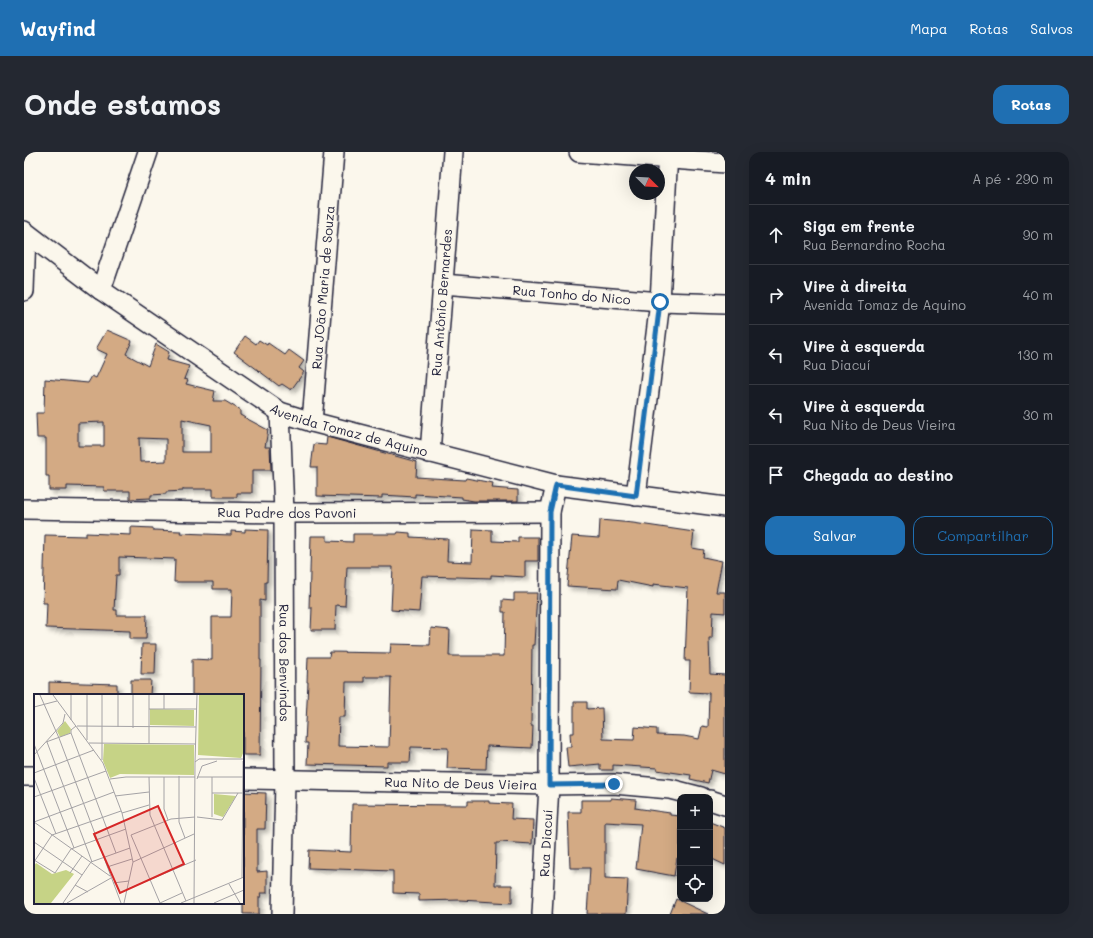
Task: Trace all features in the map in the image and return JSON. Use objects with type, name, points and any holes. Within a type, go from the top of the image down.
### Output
[{"type":"street","points":[[101,290],[148,152]]},
{"type":"street","name":"Rua JOão Maria de Souza","points":[[312,422],[334,152]]},
{"type":"street","name":"Rua Antônio Bernardes","points":[[430,453],[453,152]]},
{"type":"street","points":[[578,152],[668,156],[725,164]]},
{"type":"street","points":[[636,496],[660,302],[668,156]]},
{"type":"street","points":[[24,291],[25,232]]},
{"type":"street","name":"Avenida Tomaz de Aquino","points":[[25,232],[101,290],[280,412],[312,422],[556,485],[725,507]]},
{"type":"street","name":"Rua Tonho do Nico","points":[[443,284],[660,302],[725,304]]},
{"type":"street","name":"Rua dos Benvindos","points":[[280,412],[284,513],[285,780],[282,914]]},
{"type":"street","name":"Rua Diacuí","points":[[542,914],[549,785],[550,512],[556,485]]},
{"type":"street","name":"Rua Padre dos Pavoni","points":[[24,509],[284,513],[550,512]]},
{"type":"street","name":"Rua Nito de Deus Vieira","points":[[244,779],[549,785],[614,784],[670,789],[689,794]]},
{"type":"street","points":[[713,801],[725,805]]},
{"type":"building","points":[[107,330],[132,341],[126,354],[148,366],[156,344],[169,352],[167,360],[189,366],[184,379],[188,380],[186,384],[215,391],[213,401],[225,401],[240,410],[240,415],[268,430],[265,447],[270,447],[271,470],[252,470],[252,493],[237,493],[237,497],[213,497],[213,489],[183,489],[183,491],[151,495],[151,498],[130,499],[130,491],[104,491],[104,487],[67,486],[67,490],[49,490],[49,476],[46,476],[46,438],[37,438],[36,413],[44,413],[45,379],[88,383],[92,376],[96,378],[107,354],[96,349]],"holes":[[[182,419],[211,425],[211,452],[182,452]],[[104,422],[104,446],[78,446],[78,423]],[[139,438],[166,439],[166,461],[140,462]]]},
{"type":"building","points":[[245,336],[256,344],[259,340],[267,345],[268,343],[285,355],[289,350],[304,361],[299,368],[304,372],[291,390],[282,384],[279,386],[234,352]]},
{"type":"building","points":[[327,437],[417,462],[416,477],[465,480],[466,478],[493,483],[492,488],[518,490],[518,501],[474,501],[462,499],[462,497],[415,494],[415,497],[382,495],[382,498],[317,496],[317,467],[311,467],[314,444],[326,445]]},
{"type":"building","points":[[600,520],[633,523],[694,532],[692,548],[704,550],[703,557],[722,561],[716,592],[725,592],[725,613],[713,612],[712,638],[709,638],[710,674],[725,675],[725,774],[711,770],[708,783],[690,779],[691,775],[657,770],[657,768],[613,765],[613,770],[600,770],[600,764],[568,767],[566,747],[571,747],[570,733],[574,733],[574,702],[587,702],[587,709],[602,708],[603,739],[634,740],[635,727],[657,729],[657,735],[684,736],[699,739],[702,726],[708,727],[709,693],[689,692],[690,661],[685,661],[688,588],[653,584],[653,587],[618,580],[617,589],[567,586],[572,536],[599,538]]},
{"type":"building","points":[[131,527],[153,528],[153,530],[181,531],[180,533],[231,535],[231,531],[245,532],[245,529],[268,530],[265,601],[260,600],[260,755],[244,755],[244,694],[192,694],[192,659],[212,660],[212,617],[231,617],[232,589],[213,589],[213,582],[174,582],[175,559],[119,557],[119,575],[116,575],[114,610],[117,610],[117,615],[147,615],[146,639],[130,639],[130,631],[46,628],[47,603],[43,603],[45,535],[86,536],[86,533],[131,535]]},
{"type":"building","points":[[473,529],[492,530],[492,541],[518,542],[518,537],[538,537],[538,561],[525,561],[525,577],[491,575],[491,578],[422,576],[419,612],[391,610],[393,567],[347,567],[345,606],[336,605],[335,630],[311,630],[312,608],[309,608],[311,536],[327,536],[327,541],[353,542],[353,534],[397,534],[398,532],[410,533],[410,537],[448,539],[447,561],[472,562]]},
{"type":"building","points":[[514,593],[537,593],[534,645],[532,645],[532,748],[487,746],[486,769],[447,768],[448,748],[411,747],[410,762],[387,762],[387,766],[307,764],[308,743],[305,743],[308,657],[329,657],[330,652],[390,653],[391,644],[430,645],[431,628],[450,630],[449,656],[504,656],[505,612],[502,612],[502,600],[514,601]],"holes":[[[364,677],[391,677],[389,747],[338,746],[339,717],[345,717],[346,682],[364,682]]]},
{"type":"building","points":[[142,644],[156,644],[155,674],[141,674]]},
{"type":"building","points":[[131,680],[151,680],[150,694],[131,694]]},
{"type":"building","points":[[49,682],[117,684],[117,694],[49,694]]},
{"type":"building","points":[[244,792],[266,793],[265,829],[257,829],[257,872],[267,871],[267,893],[260,893],[259,914],[243,914]]},
{"type":"building","points":[[611,798],[636,800],[635,808],[670,813],[670,815],[677,816],[677,858],[674,876],[636,869],[641,824],[605,822],[605,878],[628,879],[626,914],[587,914],[590,868],[570,868],[568,812],[581,812],[581,800],[611,800]]},
{"type":"building","points":[[468,801],[489,801],[489,803],[512,804],[511,819],[533,820],[532,844],[496,843],[495,885],[512,885],[512,903],[460,900],[419,901],[419,894],[393,893],[393,871],[308,868],[309,850],[351,852],[352,804],[468,805]]},
{"type":"building","points":[[713,823],[725,828],[725,865],[713,859]]},
{"type":"building","points":[[676,899],[677,902],[682,902],[708,914],[670,914]]},
{"type":"route","points":[[614,784],[549,785],[550,512],[556,485],[636,496],[660,302]]}]
